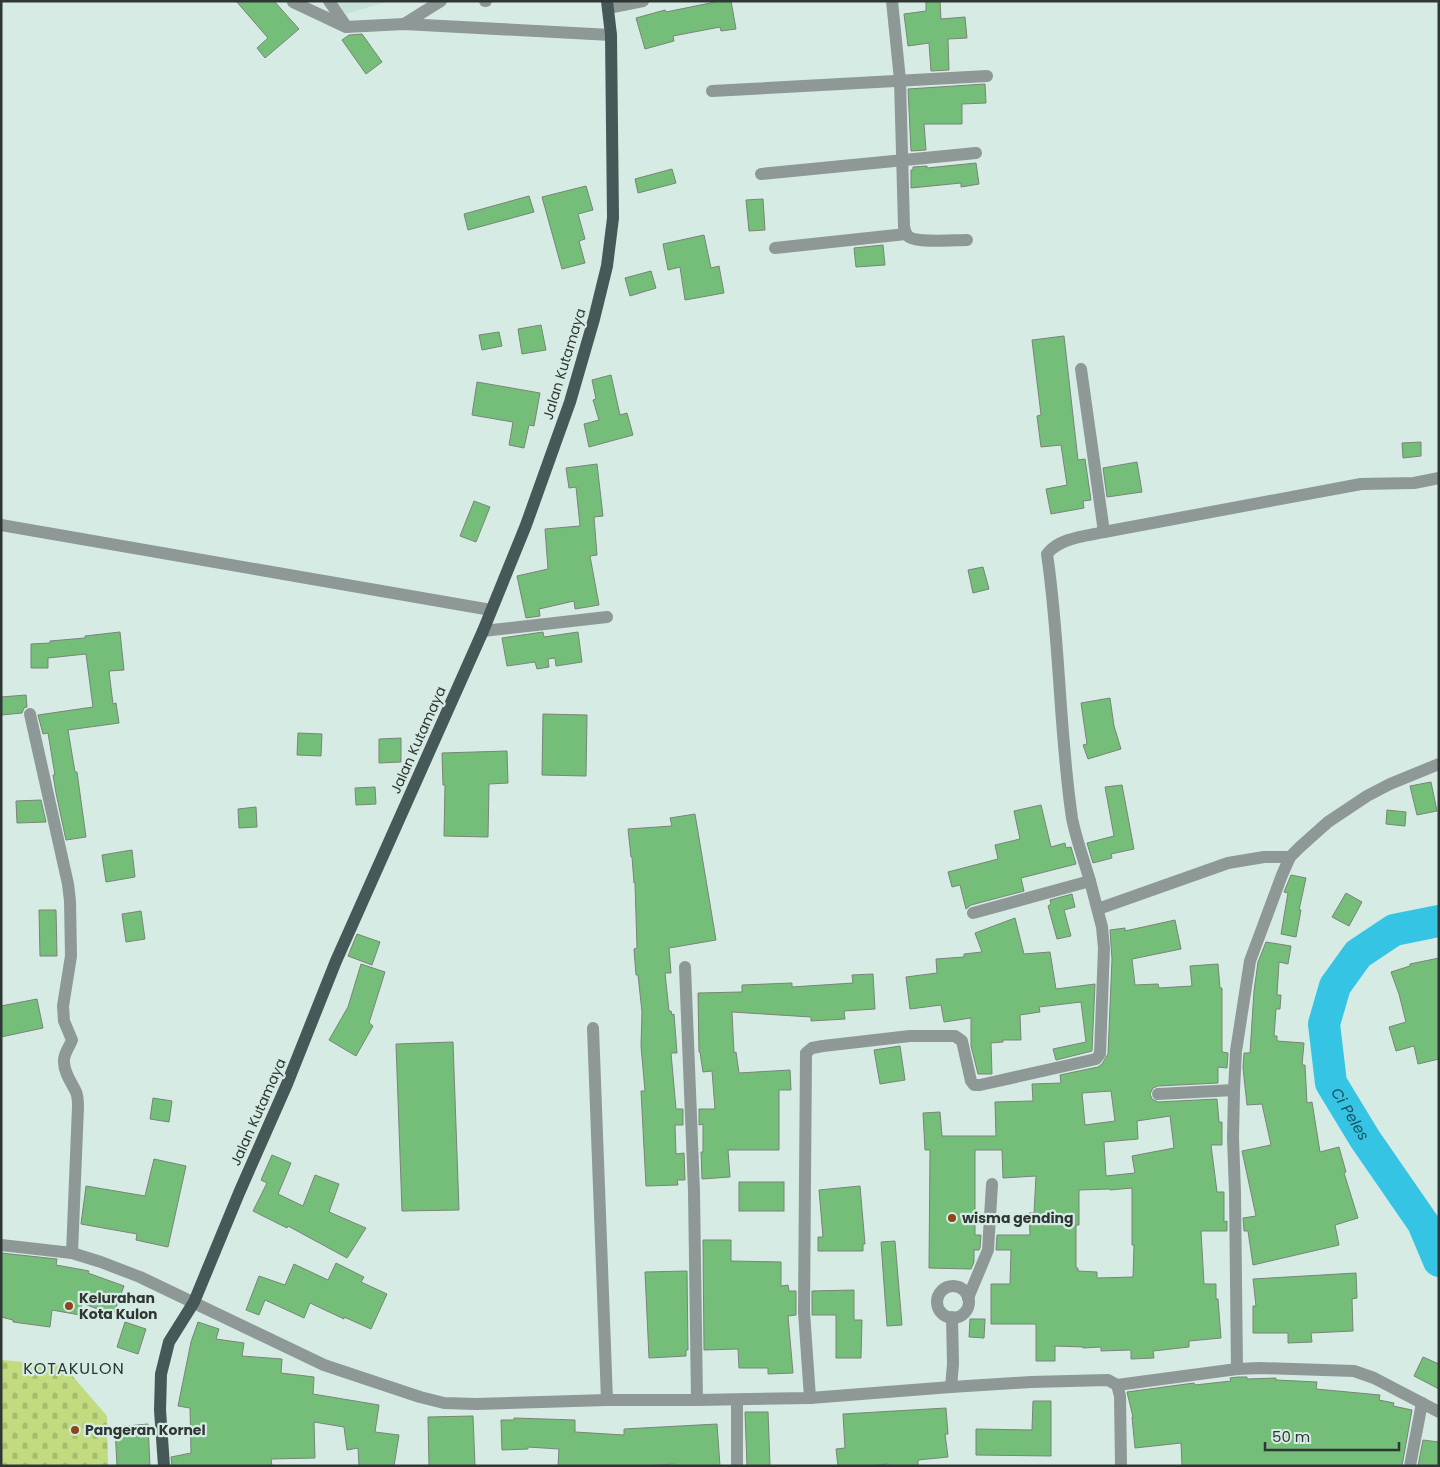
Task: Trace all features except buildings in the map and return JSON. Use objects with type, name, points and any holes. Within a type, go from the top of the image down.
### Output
[{"type":"main road","name":"Jalan Kutamaya","points":[[164,1466],[160,1410],[161,1374],[169,1342],[194,1302],[287,1084],[336,961],[483,631],[526,526],[570,402],[607,266],[613,218],[611,35],[608,5]]},
{"type":"street","points":[[329,1],[346,27]]},
{"type":"street","points":[[404,24],[440,1]]},
{"type":"street","points":[[608,5],[643,1]]},
{"type":"street","points":[[892,1],[900,80],[901,160],[906,234],[911,238],[939,241],[967,240]]},
{"type":"street","points":[[293,2],[346,27],[404,24],[611,35]]},
{"type":"street","points":[[712,91],[986,76]]},
{"type":"street","points":[[761,174],[976,153]]},
{"type":"street","points":[[775,248],[906,234]]},
{"type":"street","points":[[1081,369],[1104,532]]},
{"type":"street","points":[[810,1398],[804,1312],[806,1054],[812,1048],[823,1046],[900,1037],[956,1036],[962,1041],[971,1081],[974,1084],[980,1085],[1096,1058],[1100,1054],[1104,948],[1102,927],[1073,820],[1060,703],[1051,581],[1047,554],[1051,548],[1066,541],[1104,532],[1361,484],[1414,483],[1439,478]]},
{"type":"street","points":[[1,526],[491,610]]},
{"type":"street","points":[[483,631],[607,617]]},
{"type":"street","points":[[30,714],[68,884],[70,901],[71,956],[62,1006],[64,1021],[72,1040],[70,1047],[66,1051],[64,1063],[76,1093],[78,1107],[72,1253]]},
{"type":"street","points":[[1237,1369],[1233,1138],[1234,1090],[1236,1051],[1250,961],[1267,912],[1290,857],[1328,822],[1367,796],[1407,776],[1439,764]]},
{"type":"street","points":[[1098,909],[1228,863],[1264,857],[1290,857]]},
{"type":"street","points":[[972,913],[1090,881]]},
{"type":"street","points":[[685,967],[694,1191],[698,1400]]},
{"type":"street","points":[[593,1028],[607,1400]]},
{"type":"street","points":[[1158,1094],[1234,1090]]},
{"type":"street","points":[[968,1298],[962,1288],[950,1286],[941,1291],[938,1296],[938,1308],[952,1318],[958,1317],[967,1309],[968,1298],[988,1250],[992,1184]]},
{"type":"street","points":[[1,1245],[72,1253],[101,1262],[140,1277],[324,1365],[420,1397],[444,1403],[810,1398],[1031,1382],[1108,1380],[1117,1385],[1237,1369],[1260,1368],[1354,1371],[1374,1378],[1439,1412]]},
{"type":"street","points":[[951,1387],[953,1364],[952,1318]]},
{"type":"street","points":[[1117,1385],[1120,1396],[1121,1466]]},
{"type":"street","points":[[737,1400],[738,1466]]},
{"type":"street","points":[[1410,1466],[1422,1403]]},
{"type":"shaded area","points":[[337,1],[389,1],[346,14]]},
{"type":"green space","points":[[1,1360],[63,1365],[107,1416],[108,1466],[1,1466]]},
{"type":"waterway","name":"Ci Peles","points":[[1439,921],[1394,930],[1358,954],[1335,986],[1324,1024],[1331,1083],[1365,1139],[1423,1223],[1439,1261]]},
{"type":"place","name":"wisma gending","points":[[952,1218]]},
{"type":"place","name":"Kelurahan Kota Kulon","points":[[69,1306]]},
{"type":"place","name":"Pangeran Kornel","points":[[75,1430]]},
{"type":"district","name":"KOTAKULON","points":[[74,1368]]}]
